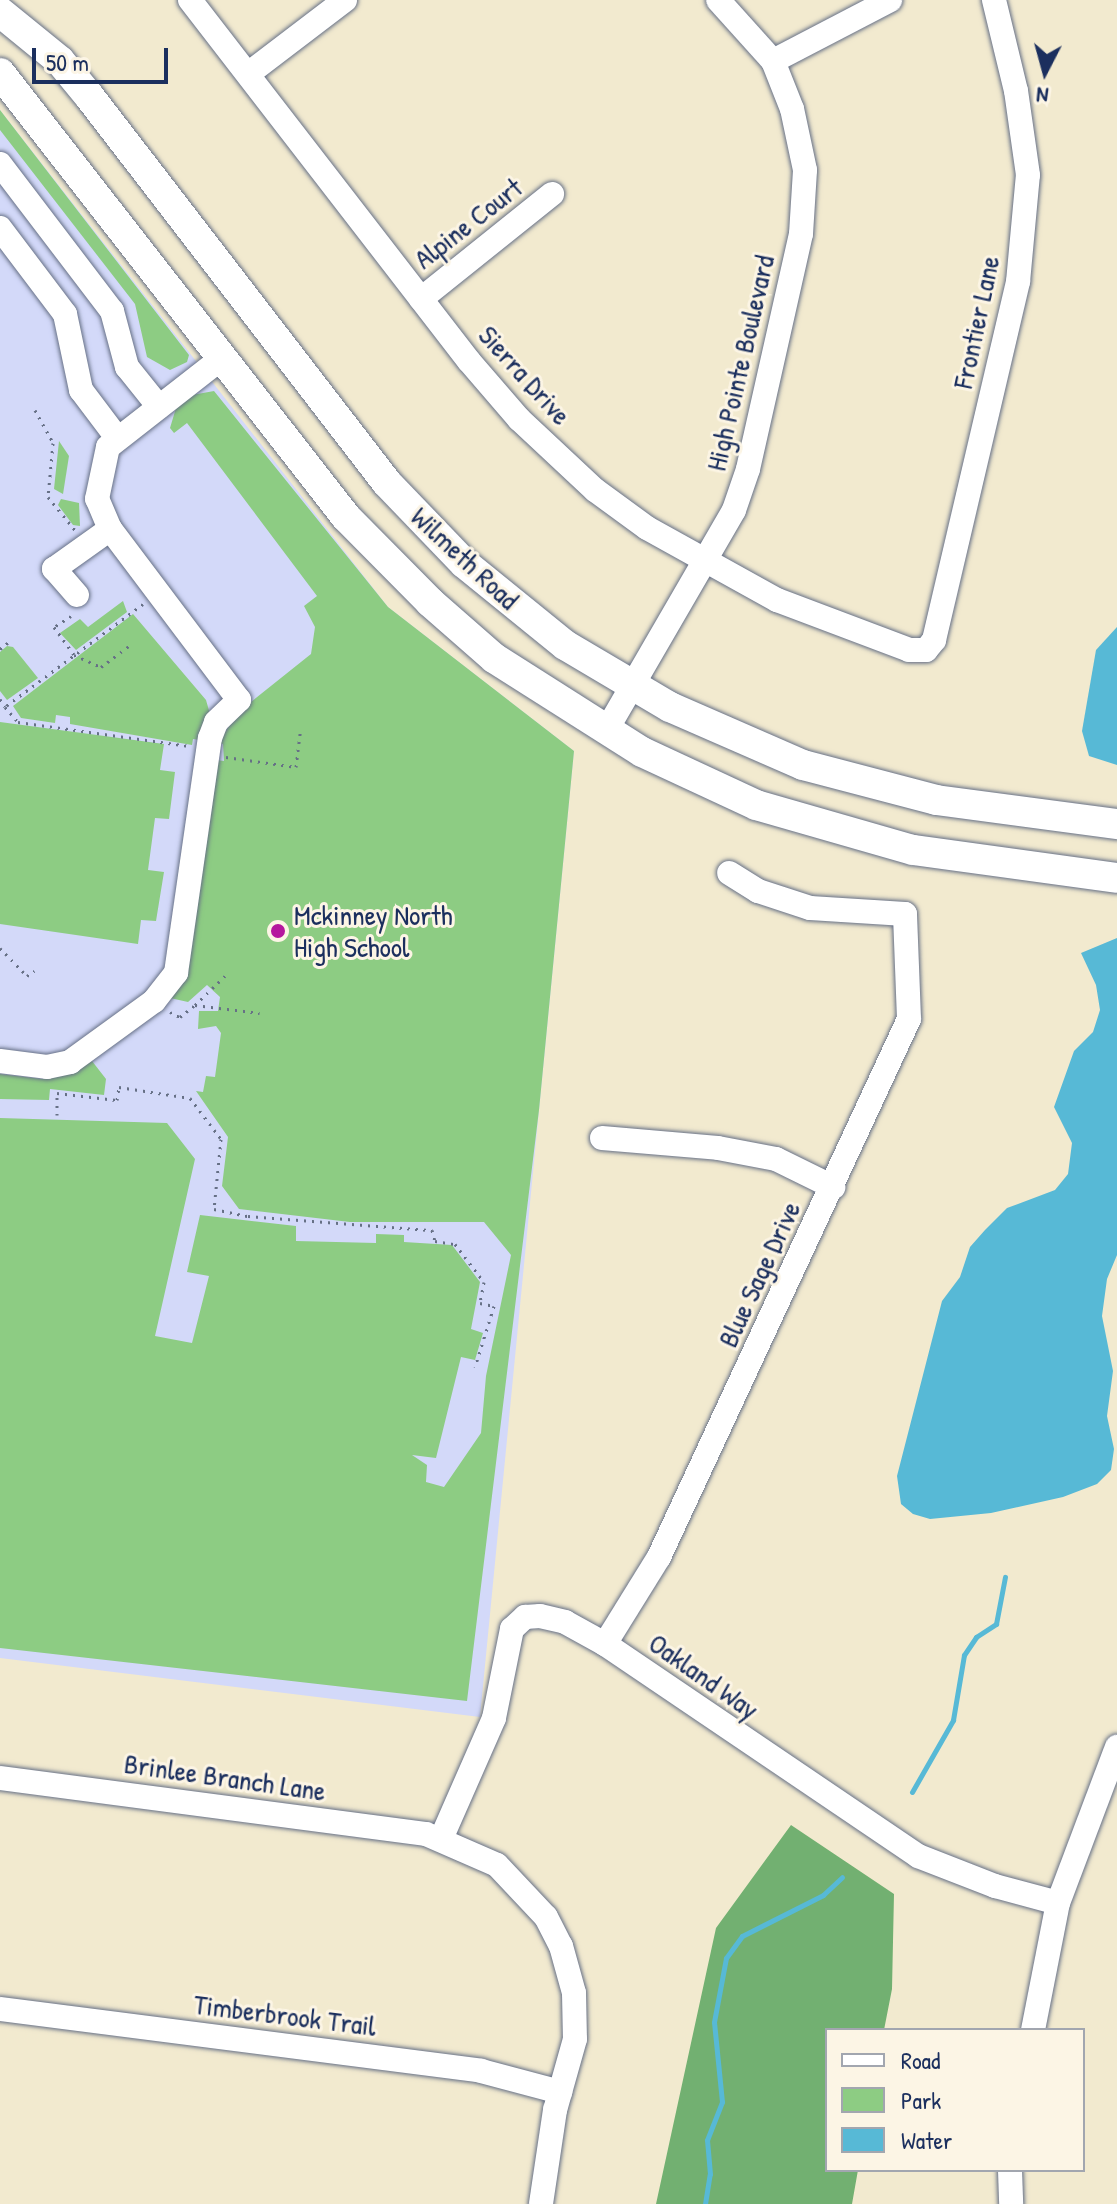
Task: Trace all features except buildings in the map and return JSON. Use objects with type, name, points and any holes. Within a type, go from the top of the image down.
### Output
[{"type":"main road","name":"Wilmeth Road","points":[[0,12],[74,77],[368,460],[433,534],[529,618],[632,687],[757,747],[851,780],[936,800],[1117,824]]},
{"type":"main road","name":"Wilmeth Road","points":[[0,73],[223,357],[312,476],[403,577],[494,658],[606,731],[756,805],[850,835],[948,856],[1117,878]]},
{"type":"main road","points":[[223,357],[265,325]]},
{"type":"street","name":"Sierra Drive","points":[[190,0],[421,299],[519,419],[564,463],[629,515],[706,563],[791,606],[909,650],[926,650]]},
{"type":"street","points":[[248,74],[345,0]]},
{"type":"street","name":"High Pointe Boulevard","points":[[606,731],[706,563],[748,469],[805,208],[798,130],[773,61],[718,0]]},
{"type":"street","name":"Frontier Lane","points":[[926,650],[934,640],[1018,282],[1028,175],[1016,91],[994,0]]},
{"type":"street","points":[[773,61],[880,3]]},
{"type":"street","points":[[0,164],[112,311],[127,367],[159,407]]},
{"type":"street","name":"Alpine Court","points":[[421,299],[552,194]]},
{"type":"street","points":[[0,228],[65,314],[81,390],[118,439]]},
{"type":"street","points":[[0,1061],[60,1066],[154,1001],[179,966],[208,753],[216,722],[239,700],[110,529],[97,499],[102,458],[118,439],[223,357]]},
{"type":"street","points":[[77,595],[54,569],[110,529]]},
{"type":"street","name":"Blue Sage Drive","points":[[605,1644],[659,1557],[909,1019],[905,914],[810,908],[758,891],[729,873]]},
{"type":"street","points":[[602,1138],[718,1148],[776,1159],[833,1187]]},
{"type":"street","name":"Oakland Way","points":[[441,1839],[494,1718],[509,1637],[517,1622],[550,1617],[605,1644],[907,1850],[969,1878],[1058,1903]]},
{"type":"street","points":[[1033,2028],[1058,1903],[1117,1747]]},
{"type":"street","name":"Brinlee Branch Lane","points":[[0,1778],[441,1839],[486,1857],[508,1873],[555,1931],[576,2010],[572,2055],[560,2092],[541,2204]]},
{"type":"street","name":"Timberbrook Trail","points":[[0,2009],[481,2071],[560,2092]]},
{"type":"street","points":[[1010,2172],[1011,2204]]},
{"type":"path","points":[[35,410],[53,443],[48,497],[87,546]]},
{"type":"path","points":[[2,706],[159,593]]},
{"type":"path","points":[[77,595],[75,613],[54,627],[74,655],[101,667],[130,645]]},
{"type":"path","points":[[0,649],[10,641]]},
{"type":"path","points":[[0,699],[2,706],[18,722],[170,742],[208,753],[296,767],[300,733]]},
{"type":"path","points":[[0,948],[27,976],[34,971]]},
{"type":"path","points":[[154,1001],[180,1017],[227,974]]},
{"type":"path","points":[[195,1005],[260,1013]]},
{"type":"path","points":[[57,1115],[57,1093],[117,1100],[119,1087],[190,1098],[221,1139],[214,1209],[248,1216],[432,1230],[435,1241],[455,1244],[484,1282],[480,1303],[494,1306],[475,1367]]},
{"type":"shaded area","name":"Mckinney North High School","points":[[0,110],[388,607],[574,751],[480,1717],[0,1658]]},
{"type":"green space","points":[[0,110],[189,355],[187,362],[170,370],[147,357],[135,304],[0,130]]},
{"type":"green space","name":"Mckinney North High School","points":[[214,391],[388,607],[574,751],[539,1110],[467,1701],[0,1648],[0,1118],[167,1123],[195,1159],[155,1336],[192,1343],[209,1276],[187,1272],[200,1215],[296,1226],[296,1241],[376,1243],[376,1234],[404,1235],[404,1242],[452,1245],[480,1282],[471,1329],[483,1333],[475,1360],[461,1357],[436,1458],[412,1455],[427,1465],[426,1482],[444,1487],[481,1433],[486,1376],[511,1255],[484,1222],[350,1222],[239,1209],[222,1186],[228,1137],[196,1091],[203,1092],[206,1076],[215,1077],[221,1033],[216,1026],[198,1029],[199,1011],[218,1011],[220,997],[207,985],[188,1002],[170,998],[216,760],[224,761],[223,744],[217,743],[241,710],[311,654],[315,627],[304,606],[317,596],[187,423],[174,433],[170,428],[176,408],[192,395]]},
{"type":"green space","points":[[59,441],[69,456],[63,494],[54,489]]},
{"type":"green space","points":[[61,499],[79,503],[80,526],[73,525],[58,505]]},
{"type":"green space","points":[[123,601],[127,612],[76,650],[60,633],[80,619],[88,627]]},
{"type":"green space","points":[[133,614],[206,700],[210,714],[199,740],[193,739],[192,745],[70,724],[70,717],[56,715],[55,723],[21,718],[13,706]]},
{"type":"green space","points":[[7,646],[13,647],[38,678],[7,700],[0,691],[0,652]]},
{"type":"green space","points":[[0,722],[164,744],[160,770],[175,772],[169,819],[155,818],[148,870],[164,872],[156,921],[141,920],[138,944],[0,924]]},
{"type":"green space","points":[[92,1061],[106,1079],[104,1095],[50,1089],[49,1100],[0,1099],[0,1074],[42,1079],[69,1074]]},
{"type":"green space","points":[[791,1825],[894,1894],[892,1989],[884,2028],[825,2028],[825,2172],[858,2172],[852,2204],[656,2204],[716,1928]]},
{"type":"water","points":[[1117,627],[1117,765],[1089,756],[1082,731],[1096,650]]},
{"type":"water","points":[[1117,938],[1117,1255],[1107,1279],[1102,1316],[1113,1371],[1107,1416],[1114,1449],[1111,1470],[1097,1484],[1063,1497],[991,1513],[930,1519],[913,1514],[901,1504],[897,1476],[942,1301],[960,1277],[970,1247],[985,1230],[1007,1208],[1055,1190],[1068,1174],[1072,1143],[1054,1107],[1074,1051],[1093,1032],[1100,1010],[1096,985],[1081,953]]},
{"type":"waterway","points":[[912,1792],[953,1720],[964,1655],[976,1637],[996,1624],[1005,1577]]},
{"type":"waterway","points":[[705,2204],[710,2174],[707,2140],[722,2102],[714,2022],[726,1958],[742,1936],[823,1895],[842,1877]]},
{"type":"place","name":"Mckinney North High School","points":[[278,931]]}]
